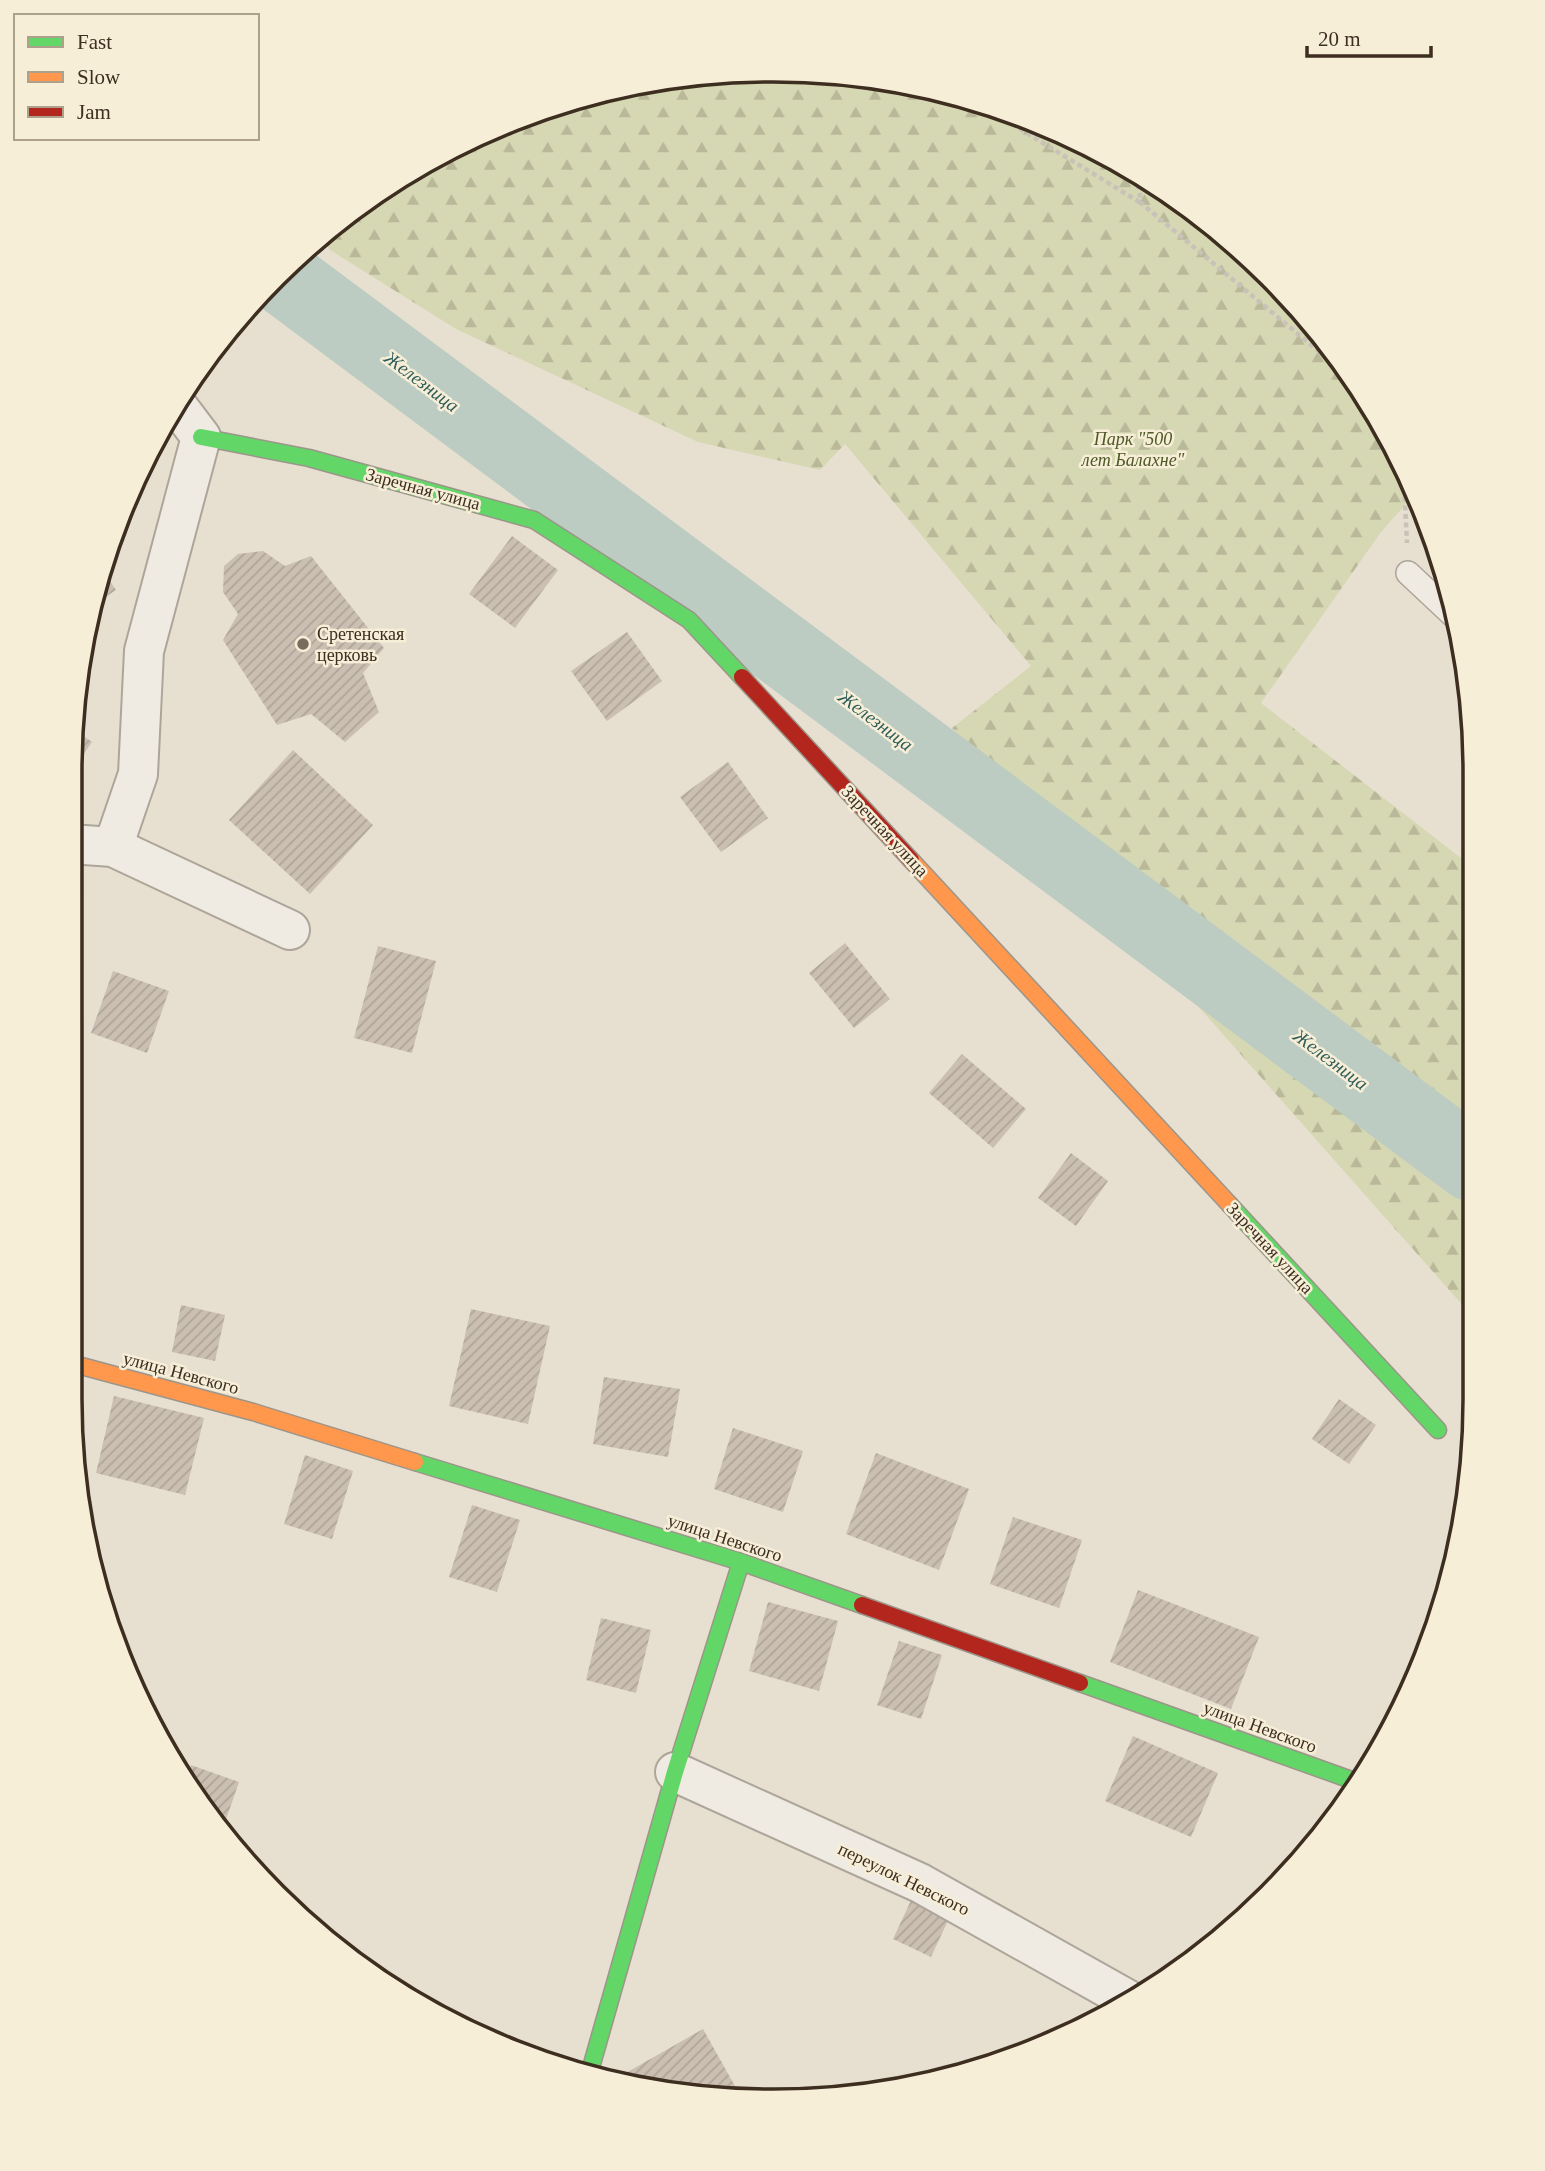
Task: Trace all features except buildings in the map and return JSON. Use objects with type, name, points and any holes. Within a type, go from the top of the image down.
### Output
[{"type":"street","points":[[113,848],[138,774],[144,651],[201,437],[183,414]]},
{"type":"street","name":"Заречная улица","points":[[201,437],[309,458],[534,520],[689,620],[1438,1430]]},
{"type":"street","points":[[82,845],[113,848],[290,930]]},
{"type":"street","name":"улица Невского","points":[[82,1366],[253,1412],[741,1562],[1348,1779]]},
{"type":"street","points":[[592,2064],[675,1772],[741,1562]]},
{"type":"street","name":"переулок Невского","points":[[675,1772],[920,1883],[1120,1995]]},
{"type":"lane","points":[[1408,573],[1441,603]]},
{"type":"path","points":[[1019,128],[1141,203],[1321,353]]},
{"type":"path","points":[[1139,188],[1141,203]]},
{"type":"path","points":[[1404,495],[1408,573]]},
{"type":"green space","name":"Парк \"500 лет Балахне\"","points":[[772,82],[863,88],[907,96],[951,106],[1037,135],[1078,153],[1156,199],[1193,225],[1261,284],[1320,352],[1346,389],[1392,467],[1408,502],[1381,532],[1261,703],[1463,860],[1463,1306],[952,728],[1031,666],[845,444],[820,470],[698,442],[456,329],[327,246],[389,199],[467,153],[508,135],[594,106],[638,96],[682,88]]},
{"type":"waterway","name":"Железница","points":[[288,281],[1463,1157]]},
{"type":"traffic: fast","points":[[201,437],[309,458],[534,520],[689,620],[742,677]]},
{"type":"traffic: fast","points":[[1230,1205],[1438,1430]]},
{"type":"traffic: fast","points":[[415,1462],[741,1562],[862,1605]]},
{"type":"traffic: fast","points":[[592,2064],[675,1772],[741,1562]]},
{"type":"traffic: fast","points":[[1080,1683],[1348,1779]]},
{"type":"traffic: slow","points":[[911,860],[1230,1205]]},
{"type":"traffic: slow","points":[[82,1366],[253,1412],[415,1462]]},
{"type":"traffic: jam","points":[[742,677],[911,860]]},
{"type":"traffic: jam","points":[[862,1605],[1080,1683]]},
{"type":"place","name":"Сретенская церковь","points":[[303,644]]}]
